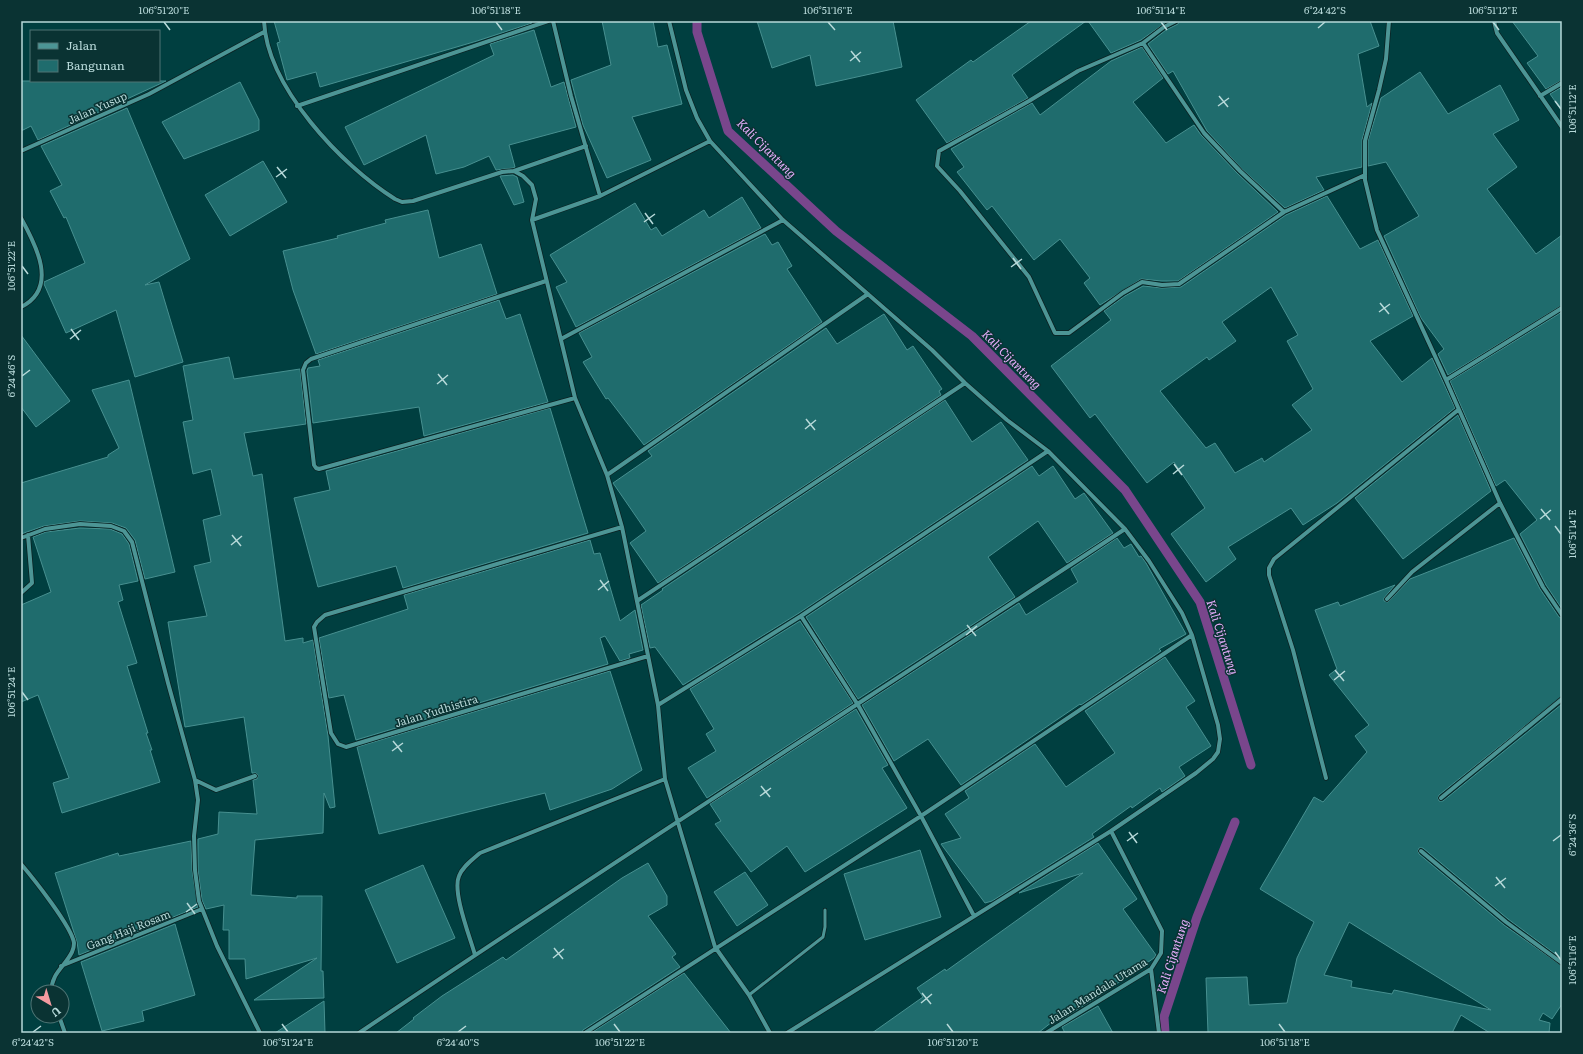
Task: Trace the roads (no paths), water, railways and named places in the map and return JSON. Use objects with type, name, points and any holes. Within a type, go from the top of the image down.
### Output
[{"type":"street","points":[[264,21],[264,32],[275,63],[297,106],[326,141],[389,196],[402,202],[413,201],[496,174],[514,171],[586,146]]},
{"type":"street","points":[[297,106],[548,21]]},
{"type":"street","points":[[553,21],[571,96],[600,196]]},
{"type":"street","points":[[669,21],[686,90],[696,118],[710,141],[783,220],[932,350],[964,383],[1007,420],[1048,451],[1125,529],[1149,561],[1170,593],[1192,635],[1218,725],[1220,739],[1218,752],[1213,759],[1196,773],[1110,832],[787,1033]]},
{"type":"street","points":[[1176,21],[1164,27],[1143,43],[1078,71],[1010,113],[939,151],[937,166],[969,202],[1029,277],[1055,333],[1069,333],[1123,293],[1142,282],[1162,285],[1179,284],[1284,212],[1365,175]]},
{"type":"street","points":[[1389,21],[1386,58],[1381,84],[1365,141],[1365,175],[1377,230],[1446,380],[1500,503],[1543,587],[1562,615]]},
{"type":"street","points":[[1494,21],[1497,33],[1562,127]]},
{"type":"street","name":"Jalan Yusup","points":[[21,152],[149,94],[264,32]]},
{"type":"street","points":[[1143,43],[1204,133],[1240,171],[1284,212]]},
{"type":"street","points":[[1540,96],[1562,83]]},
{"type":"street","points":[[532,220],[600,196],[710,141]]},
{"type":"street","points":[[514,171],[524,176],[532,185],[536,199],[532,220],[575,398],[607,475],[622,527],[638,600],[658,706],[665,779],[715,947],[749,995],[770,1033]]},
{"type":"street","points":[[21,218],[33,242],[43,275],[42,281],[36,293],[21,307]]},
{"type":"street","points":[[561,339],[783,220]]},
{"type":"street","points":[[546,281],[311,359],[306,363],[303,370],[314,465],[316,468],[320,469],[575,398]]},
{"type":"street","points":[[607,475],[868,294]]},
{"type":"street","points":[[1446,380],[1562,308]]},
{"type":"street","points":[[638,600],[964,383]]},
{"type":"street","points":[[1326,778],[1293,650],[1271,585],[1269,568],[1274,559],[1458,410]]},
{"type":"street","points":[[658,706],[801,616],[1048,451]]},
{"type":"street","points":[[1387,599],[1412,572],[1500,503]]},
{"type":"street","points":[[21,538],[45,529],[80,524],[111,526],[124,531],[132,542],[168,683],[195,780],[198,800],[194,836],[196,886],[202,909],[237,989],[260,1033]]},
{"type":"street","name":"Jalan Yudhistira","points":[[622,527],[325,615],[316,622],[314,634],[331,733],[338,744],[346,747],[648,656]]},
{"type":"street","points":[[359,1033],[475,955],[1125,529]]},
{"type":"street","points":[[21,593],[32,583],[28,535]]},
{"type":"street","points":[[801,616],[858,705],[921,816],[974,916]]},
{"type":"street","points":[[585,1033],[715,947],[921,816],[1192,635]]},
{"type":"street","points":[[1441,798],[1562,699]]},
{"type":"street","points":[[195,780],[216,790],[255,776]]},
{"type":"street","points":[[475,955],[458,894],[458,877],[465,866],[480,853],[665,779]]},
{"type":"street","name":"Jalan Mandala Utama","points":[[1046,1033],[1151,969],[1161,953],[1162,931],[1110,832]]},
{"type":"street","points":[[1421,851],[1506,922],[1562,962]]},
{"type":"street","points":[[21,864],[42,889],[71,935],[74,944],[71,953],[60,966],[54,977],[53,984]]},
{"type":"street","name":"Gang Haji Rosam","points":[[60,966],[202,909]]},
{"type":"street","points":[[1151,969],[1159,1033]]},
{"type":"lane","points":[[749,995],[823,937],[825,927],[824,910]]},
{"type":"waterway","name":"Kali Cijantung","points":[[697,21],[697,32],[728,131],[836,231],[972,336],[1125,490],[1200,602],[1251,765]]},
{"type":"waterway","name":"Kali Cijantung","points":[[1165,1033],[1164,1017],[1197,917],[1235,822]]}]
